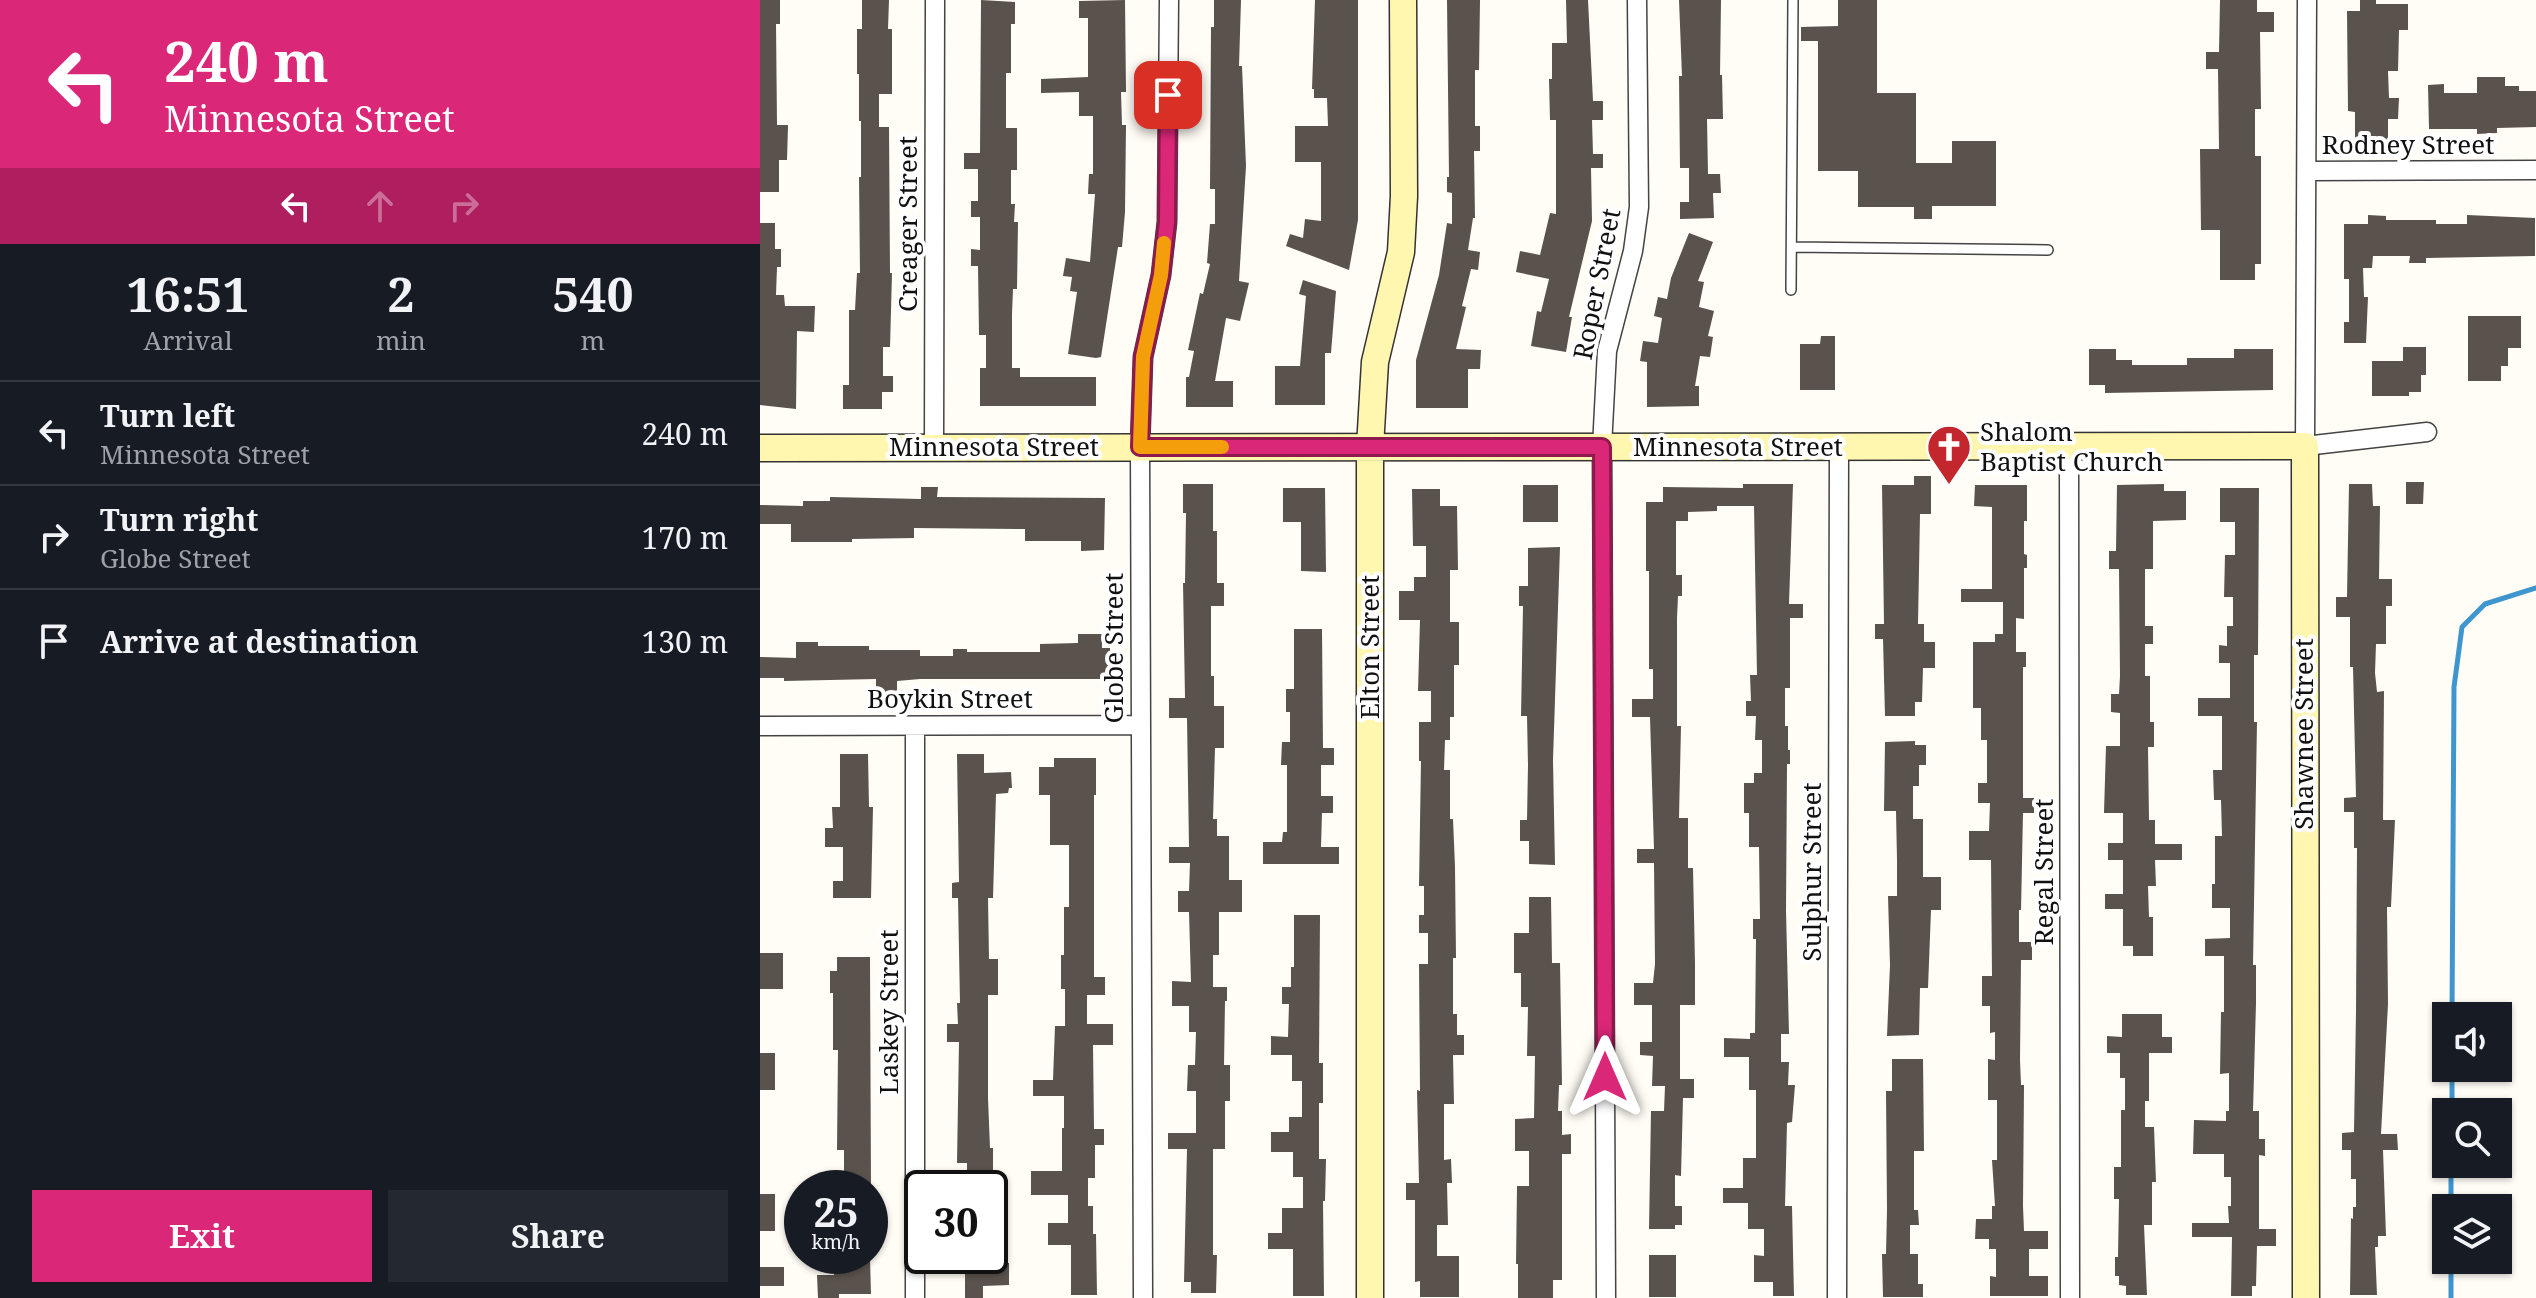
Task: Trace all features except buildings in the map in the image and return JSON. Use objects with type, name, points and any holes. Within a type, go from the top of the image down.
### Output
[{"type":"street","name":"Creager Street","points":[[934,447],[935,0]]},
{"type":"street","name":"Globe Street","points":[[1143,1298],[1140,447],[1143,357],[1161,275],[1167,222],[1169,0]]},
{"type":"street","name":"Elton Street","points":[[1370,1298],[1370,447],[1375,362],[1401,252],[1404,196],[1403,0]]},
{"type":"street","name":"Roper Street","points":[[1606,1298],[1602,447],[1607,351],[1633,251],[1639,207],[1637,0]]},
{"type":"street","name":"Rodney Street","points":[[2307,0],[2307,171],[2536,170]]},
{"type":"street","name":"Shawnee Street","points":[[2306,1298],[2307,171]]},
{"type":"street","name":"Minnesota Street","points":[[760,448],[2305,446],[2427,432]]},
{"type":"street","name":"Sulphur Street","points":[[1837,1298],[1839,447]]},
{"type":"street","name":"Regal Street","points":[[2069,447],[2070,1298]]},
{"type":"street","name":"Boykin Street","points":[[760,726],[1140,725]]},
{"type":"street","name":"Laskey Street","points":[[915,726],[915,1298]]},
{"type":"lane","points":[[1791,290],[1793,0]]},
{"type":"lane","points":[[1792,247],[2048,250]]},
{"type":"waterway","points":[[2452,1002],[2454,687],[2462,627],[2485,604],[2536,588]]},
{"type":"waterway","points":[[2452,1082],[2452,1098]]},
{"type":"waterway","points":[[2451,1178],[2451,1194]]},
{"type":"waterway","points":[[2451,1274],[2451,1298]]},
{"type":"slow traffic","points":[[1164,243],[1161,275],[1143,357],[1140,447],[1222,447]]},
{"type":"place","name":"Shalom Baptist Church","points":[[1949,486]]},
{"type":"route","points":[[1168,95],[1167,222],[1161,275],[1143,357],[1140,447],[1602,447],[1605,1077]]}]
